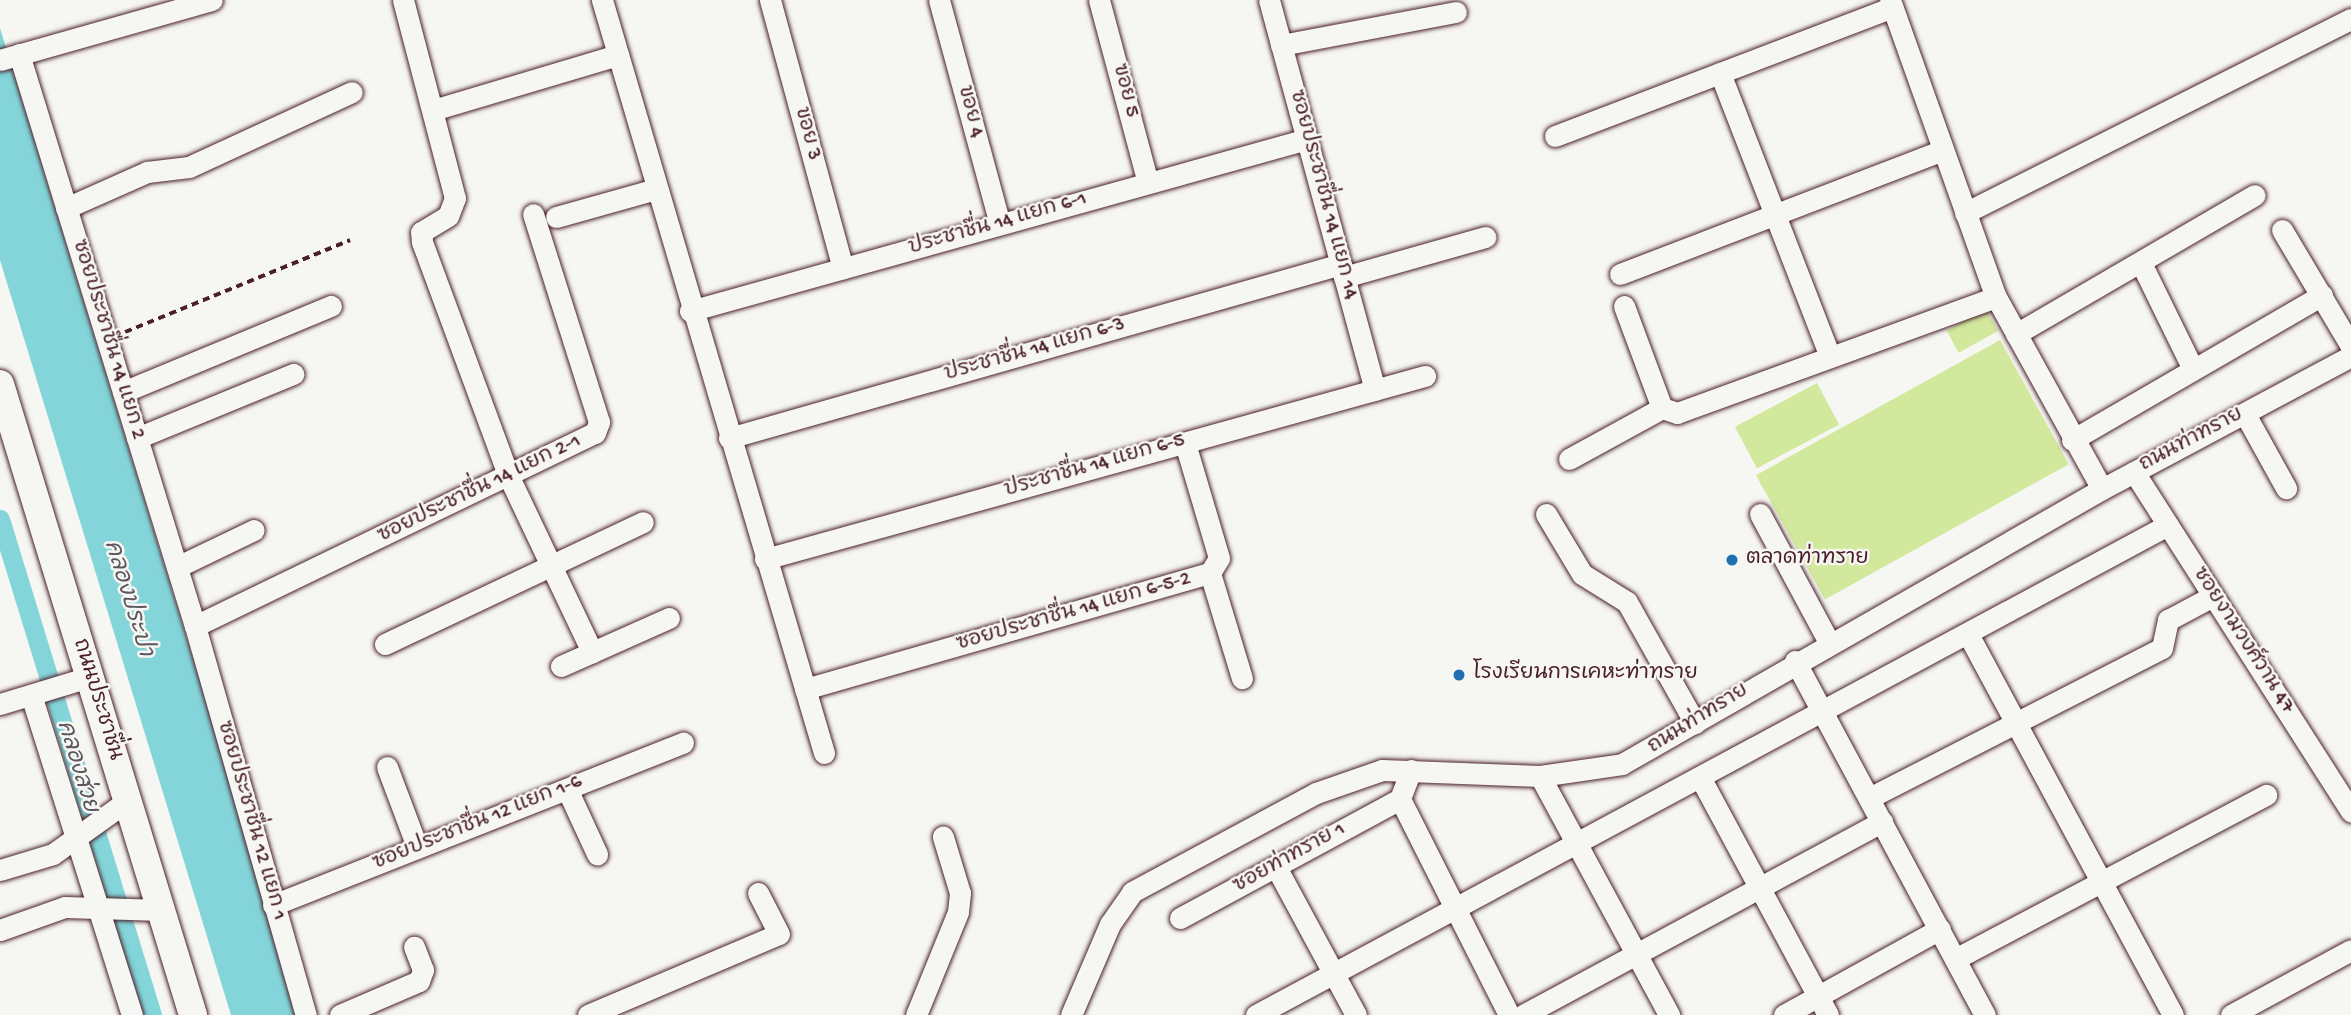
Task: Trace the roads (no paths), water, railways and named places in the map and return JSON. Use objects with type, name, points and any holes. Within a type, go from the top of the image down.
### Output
[{"type":"main road","name":"ถนนประชาชื่น","points":[[0,384],[79,681],[127,801],[193,1015]]},
{"type":"street","points":[[10,57],[212,0]]},
{"type":"street","points":[[403,0],[456,209],[428,224],[422,243],[509,477],[592,652]]},
{"type":"street","points":[[602,0],[690,311],[824,753]]},
{"type":"street","name":"ขอย 3","points":[[770,0],[843,268]]},
{"type":"street","name":"ขอย 4","points":[[939,0],[1000,224]]},
{"type":"street","name":"ฃอย 5","points":[[1099,0],[1149,183]]},
{"type":"street","name":"ซอยประชาชื่น 14 แยก 14","points":[[1269,0],[1374,390]]},
{"type":"street","points":[[1555,136],[1891,4],[1996,297],[2072,440],[2102,489]]},
{"type":"street","points":[[1281,45],[1456,12]]},
{"type":"street","points":[[1965,213],[2351,19]]},
{"type":"street","points":[[433,110],[618,55]]},
{"type":"street","name":"ซอยประชาชื่น 14 แยก 2","points":[[10,57],[66,208],[195,626]]},
{"type":"street","points":[[1720,73],[1830,356]]},
{"type":"street","points":[[66,208],[147,172],[189,167],[352,92]]},
{"type":"street","name":"ประชาชื่น 14 แยก 6-1","points":[[690,311],[1307,139]]},
{"type":"street","points":[[1620,274],[1943,150]]},
{"type":"street","points":[[556,217],[656,189]]},
{"type":"street","points":[[2016,334],[2141,265],[2255,195]]},
{"type":"street","name":"ซอยประชาชื่น 14 แยก 2-1","points":[[195,626],[585,439],[599,422],[533,214]]},
{"type":"street","points":[[2282,230],[2351,346]]},
{"type":"street","name":"ประชาชื่น 14 แยก 6-3","points":[[729,438],[1342,271],[1485,237]]},
{"type":"street","points":[[2141,265],[2193,369]]},
{"type":"street","points":[[2072,440],[2322,295]]},
{"type":"street","points":[[1569,458],[1670,410],[1996,297]]},
{"type":"street","points":[[123,392],[331,306]]},
{"type":"street","points":[[1624,306],[1670,410]]},
{"type":"street","name":"ถนนท่าทราย","points":[[1072,1015],[1122,903],[1147,881],[1341,781],[1373,771],[1411,770],[1540,776],[1622,764],[1695,723],[1795,661],[2102,489],[2351,356]]},
{"type":"street","points":[[137,438],[293,374]]},
{"type":"street","name":"ประชาชื่น 14 แยก 6-5","points":[[765,559],[1426,376]]},
{"type":"street","points":[[2245,414],[2286,488]]},
{"type":"street","name":"ซอยประชาชื่น 14 แยก 6-5-2","points":[[805,689],[1210,573],[1219,558],[1185,443]]},
{"type":"street","name":"ซอยงามวงศ์วาน 47","points":[[2134,472],[2213,596],[2343,783],[2351,811]]},
{"type":"street","points":[[1546,514],[1582,574],[1627,602],[1695,723]]},
{"type":"street","points":[[1760,514],[1829,642]]},
{"type":"street","points":[[385,643],[548,562],[643,522]]},
{"type":"street","points":[[1256,1015],[1969,636],[2168,525]]},
{"type":"street","points":[[177,567],[254,530]]},
{"type":"street","points":[[1210,573],[1242,678]]},
{"type":"street","points":[[1869,798],[2162,648],[2168,620],[2213,596]]},
{"type":"street","points":[[561,666],[669,618]]},
{"type":"street","name":"ซอยประชาชื่น 12 แยก 1","points":[[195,626],[306,1015]]},
{"type":"street","points":[[1969,636],[2173,1015]]},
{"type":"street","points":[[1795,661],[1985,1015]]},
{"type":"street","points":[[0,704],[79,681]]},
{"type":"street","points":[[35,694],[86,829],[111,910],[132,1015]]},
{"type":"street","name":"ซอยประชาชื่น 12 แยก 1-6","points":[[274,905],[683,743]]},
{"type":"street","points":[[387,767],[417,848]]},
{"type":"street","points":[[1411,770],[1400,799],[1509,1015]]},
{"type":"street","points":[[1540,776],[1669,1015]]},
{"type":"street","points":[[1701,779],[1824,1006]]},
{"type":"street","points":[[567,789],[597,854]]},
{"type":"street","points":[[1955,959],[2266,795]]},
{"type":"street","name":"ซอยท่าทราย 1","points":[[1180,918],[1400,799]]},
{"type":"street","points":[[0,870],[53,854],[127,801]]},
{"type":"street","points":[[1523,1015],[1882,822]]},
{"type":"street","points":[[916,1015],[958,912],[960,893],[943,837]]},
{"type":"street","points":[[1276,867],[1356,1015]]},
{"type":"street","points":[[588,1015],[779,934],[758,893]]},
{"type":"street","points":[[0,930],[65,907],[160,910]]},
{"type":"street","points":[[1784,1015],[1824,1006],[1940,929]]},
{"type":"street","points":[[341,1015],[419,981],[423,970],[414,947]]},
{"type":"street","points":[[2231,1015],[2351,950]]},
{"type":"water","name":"คลองประปา","points":[[0,28],[302,1015],[231,1015],[0,260]]},
{"type":"waterway","name":"คลองส่วย","points":[[0,519],[152,1015]]},
{"type":"place","name":"ตลาดท่าทราย","points":[[1732,560]]},
{"type":"place","name":"โรงเรียนการเคหะท่าทราย","points":[[1459,675]]}]
